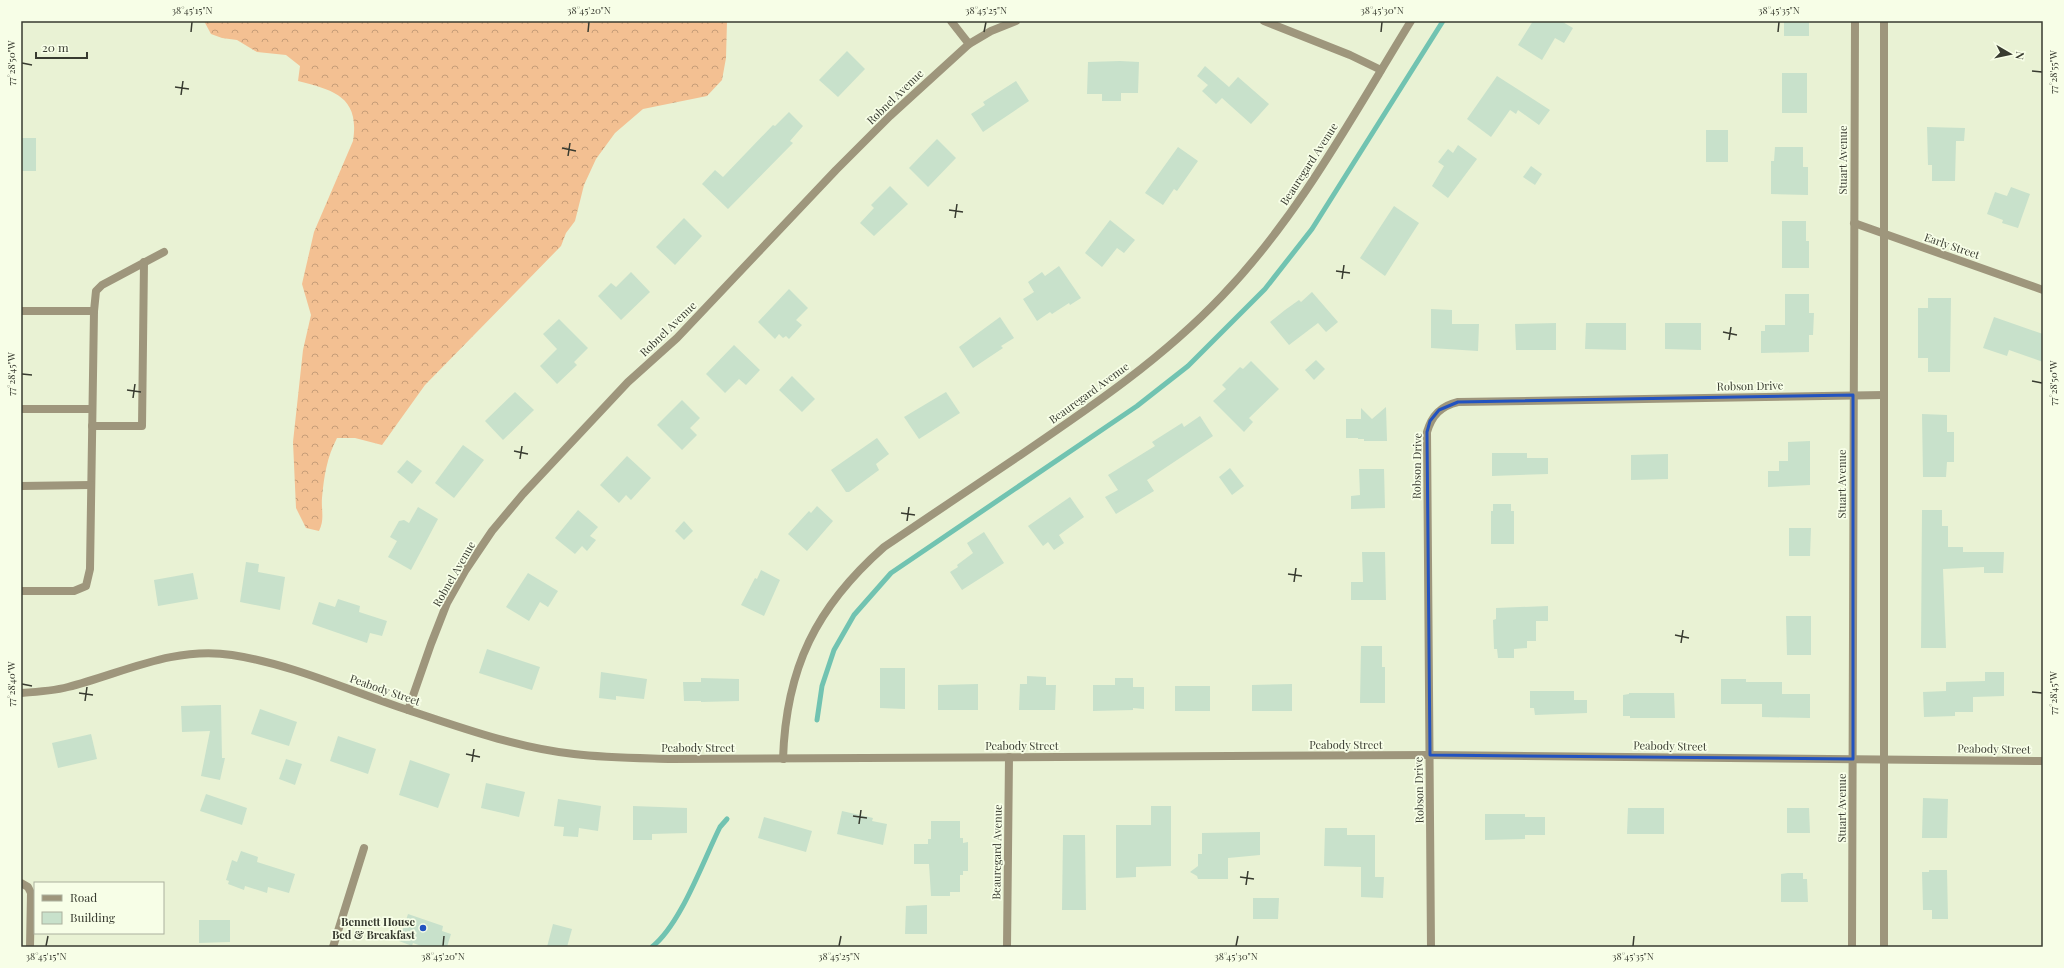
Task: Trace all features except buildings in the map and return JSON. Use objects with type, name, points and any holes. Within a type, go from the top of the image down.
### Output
[{"type":"street","points":[[951,21],[969,44]]},
{"type":"street","name":"Robnel Avenue","points":[[408,710],[431,644],[447,604],[465,571],[492,531],[523,494],[628,382],[678,338],[836,170],[890,116],[969,44],[991,31],[1016,21]]},
{"type":"street","points":[[1264,21],[1350,54],[1381,70]]},
{"type":"street","name":"Beauregard Avenue","points":[[783,758],[784,722],[792,684],[817,625],[836,596],[859,570],[884,547],[1084,412],[1180,337],[1222,296],[1278,229],[1305,192],[1411,21]]},
{"type":"street","name":"Stuart Avenue","points":[[1852,947],[1854,21]]},
{"type":"street","points":[[1884,21],[1884,947]]},
{"type":"street","name":"Early Street","points":[[1854,223],[2043,290]]},
{"type":"street","points":[[21,591],[74,591],[86,586],[90,569],[94,311],[96,291],[102,286],[164,252]]},
{"type":"street","points":[[92,426],[142,426],[144,262]]},
{"type":"street","points":[[21,311],[94,311]]},
{"type":"street","name":"Robson Drive","points":[[1431,947],[1427,432],[1430,421],[1439,410],[1450,404],[1458,402],[1884,395]]},
{"type":"street","points":[[21,409],[92,409]]},
{"type":"street","points":[[21,486],[91,485]]},
{"type":"street","name":"Peabody Street","points":[[21,693],[66,688],[168,656],[210,653],[231,655],[278,665],[408,710],[519,743],[574,754],[672,759],[1430,755],[2043,761]]},
{"type":"street","name":"Beauregard Avenue","points":[[1007,947],[1009,757]]},
{"type":"street","points":[[333,947],[364,848]]},
{"type":"street","points":[[21,884],[28,887],[32,893],[30,947]]},
{"type":"highlighted area","points":[[1853,395],[1853,759],[1430,755],[1427,432],[1430,421],[1439,410],[1458,402]]},
{"type":"green space","points":[[204,21],[570,21],[588,23],[600,21],[727,21],[726,58],[722,80],[707,96],[643,109],[615,133],[596,159],[584,185],[575,221],[566,233],[561,246],[425,385],[382,445],[355,438],[337,438],[328,460],[325,474],[322,498],[322,518],[319,531],[306,528],[296,508],[293,442],[303,350],[311,315],[302,284],[314,232],[353,141],[354,126],[352,114],[348,105],[342,98],[333,92],[298,81],[300,66],[286,55],[257,52],[237,40],[222,38],[211,34]]},
{"type":"waterway","points":[[817,720],[822,686],[834,650],[854,615],[891,573],[1137,406],[1188,366],[1265,289],[1312,229],[1443,21]]},
{"type":"waterway","points":[[652,947],[663,937],[682,908],[720,827],[727,819]]},
{"type":"place","name":"Bennett House Bed & Breakfast","points":[[423,928]]}]
